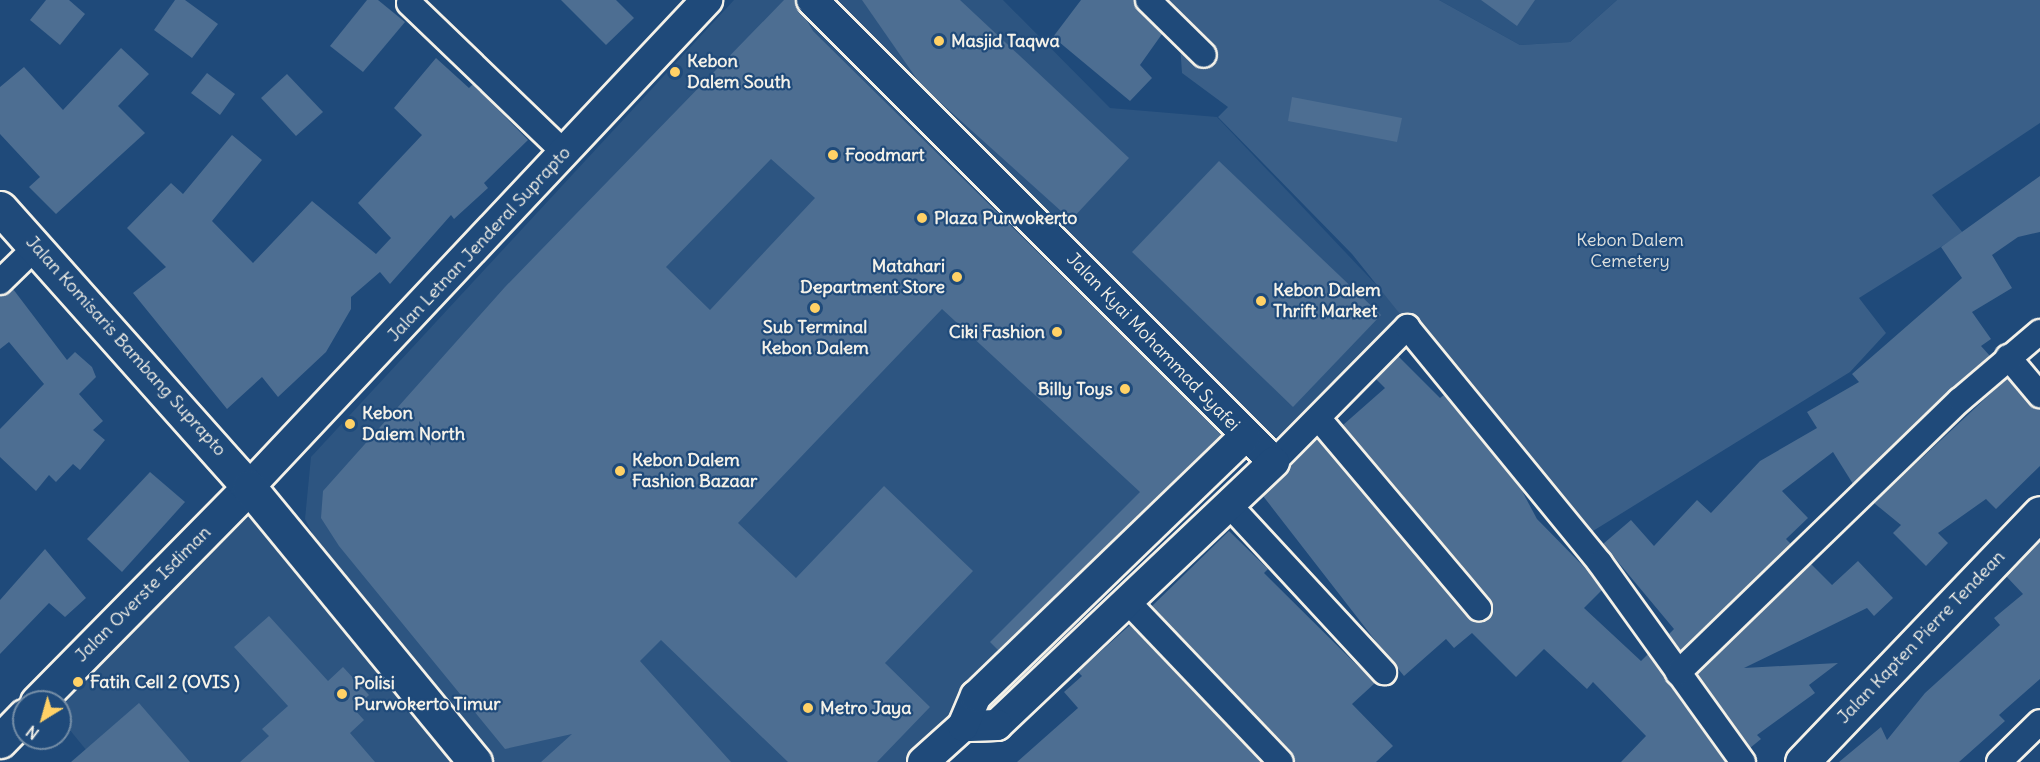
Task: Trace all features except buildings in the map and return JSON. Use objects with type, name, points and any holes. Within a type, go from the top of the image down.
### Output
[{"type":"main road","name":"Jalan Komisaris Bambang Suprapto","points":[[0,208],[38,245],[249,487],[475,762]]},
{"type":"main road","name":"Jalan Overste Isdiman","points":[[49,690],[249,487]]},
{"type":"main road","name":"Jalan Kapten Pierre Tendean","points":[[1802,762],[2040,513]]},
{"type":"main road","points":[[0,741],[12,728]]},
{"type":"street","name":"Jalan Letnan Jenderal Suprapto","points":[[249,487],[708,0]]},
{"type":"street","name":"Jalan Kyai Mohammad Syafei","points":[[812,0],[1245,436],[976,696],[963,726],[926,761]]},
{"type":"street","points":[[1148,0],[1204,55]]},
{"type":"street","points":[[409,3],[565,153]]},
{"type":"street","points":[[0,282],[38,245]]},
{"type":"street","points":[[963,726],[997,725],[1232,508],[1407,327],[1600,563],[1743,762]]},
{"type":"street","points":[[1678,673],[2008,357],[2040,332]]},
{"type":"street","points":[[2008,357],[2040,395]]},
{"type":"street","points":[[1319,418],[1479,608]]},
{"type":"street","points":[[1245,436],[1274,462]]},
{"type":"street","points":[[1232,508],[1384,672]]},
{"type":"street","points":[[1128,602],[1281,762]]},
{"type":"street","points":[[1999,762],[2040,722]]},
{"type":"shaded area","points":[[734,0],[1003,0],[1110,108],[1217,117],[1403,313],[1297,428],[1227,456],[911,762],[489,762],[320,548],[305,519],[311,457]]},
{"type":"shaded area","points":[[1439,0],[1617,0],[1570,42],[1520,45]]},
{"type":"shaded area","points":[[231,492],[451,762],[96,762],[72,733],[72,690],[70,690]]},
{"type":"green space","name":"Kebon Dalem Cemetery","points":[[1160,0],[1439,0],[1520,45],[1570,42],[1617,0],[2040,0],[2040,123],[1932,195],[1963,233],[1859,298],[1886,333],[1850,372],[1580,539],[1352,254],[1218,117],[1228,107],[1182,73],[1178,16]]},
{"type":"place","name":"Masjid Taqwa","points":[[939,41]]},
{"type":"place","name":"Kebon Dalem South","points":[[675,72]]},
{"type":"place","name":"Foodmart","points":[[833,155]]},
{"type":"place","name":"Plaza Purwokerto","points":[[922,218]]},
{"type":"place","name":"Matahari Department Store","points":[[957,277]]},
{"type":"place","name":"Kebon Dalem Thrift Market","points":[[1261,301]]},
{"type":"place","name":"Sub Terminal Kebon Dalem","points":[[815,308]]},
{"type":"place","name":"Ciki Fashion","points":[[1057,332]]},
{"type":"place","name":"Billy Toys","points":[[1125,389]]},
{"type":"place","name":"Kebon Dalem North","points":[[350,424]]},
{"type":"place","name":"Kebon Dalem Fashion Bazaar","points":[[620,471]]},
{"type":"place","name":"Fatih Cell 2 (OVIS )","points":[[78,682]]},
{"type":"place","name":"Polisi Purwokerto Timur","points":[[342,694]]},
{"type":"place","name":"Metro Jaya","points":[[808,708]]}]
